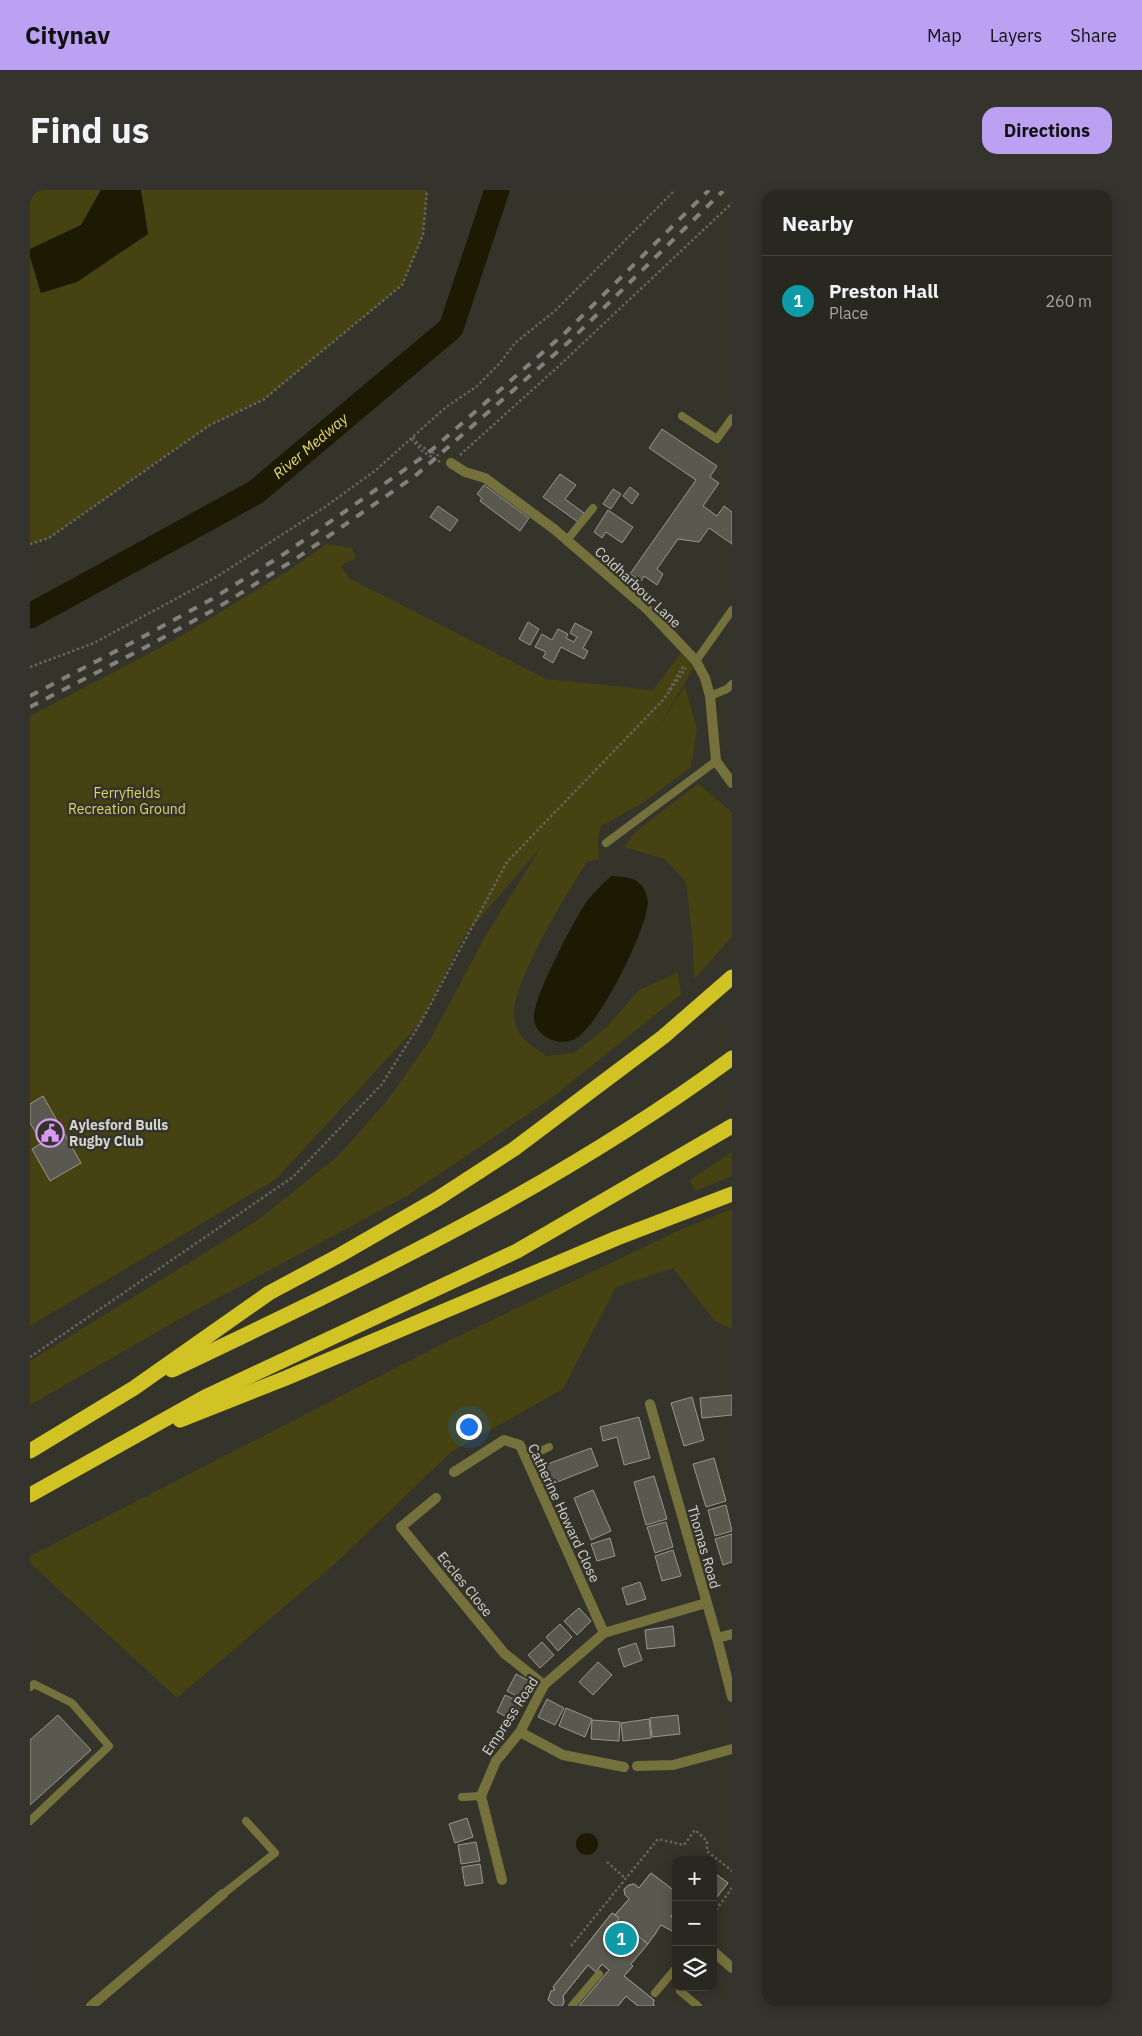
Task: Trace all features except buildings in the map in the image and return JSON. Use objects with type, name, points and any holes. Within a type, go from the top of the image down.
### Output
[{"type":"highway","points":[[30,1451],[134,1388],[268,1293],[340,1256],[437,1199],[514,1149],[663,1037],[732,977]]},
{"type":"highway","points":[[134,1388],[355,1283],[489,1212],[600,1148],[696,1085],[732,1058]]},
{"type":"highway","points":[[30,1495],[205,1397],[517,1251],[732,1126]]},
{"type":"highway","points":[[128,1440],[286,1378],[617,1238],[732,1194]]},
{"type":"street","name":"Coldharbour Lane","points":[[451,464],[465,472],[485,478],[567,540],[647,610],[693,659],[705,678],[710,696],[716,761]]},
{"type":"street","points":[[716,761],[732,783]]},
{"type":"street","name":"Thomas Road","points":[[650,1404],[732,1697]]},
{"type":"street","name":"Catherine Howard Close","points":[[454,1472],[504,1440],[520,1445],[604,1633]]},
{"type":"street","name":"Eccles Close","points":[[436,1498],[401,1527],[504,1653],[544,1685]]},
{"type":"street","name":"Empress Road","points":[[481,1796],[496,1761],[520,1732],[544,1685],[604,1633],[706,1603]]},
{"type":"street","points":[[717,1638],[732,1634]]},
{"type":"street","points":[[520,1732],[563,1755],[624,1767]]},
{"type":"street","points":[[637,1766],[673,1765],[732,1749]]},
{"type":"street","points":[[481,1796],[502,1880]]},
{"type":"street","points":[[92,2006],[223,1894]]},
{"type":"street","points":[[717,1955],[732,1968]]},
{"type":"lane","points":[[682,416],[717,439],[732,418]]},
{"type":"lane","points":[[567,540],[593,508]]},
{"type":"lane","points":[[693,659],[732,610]]},
{"type":"lane","points":[[710,696],[727,689],[732,684]]},
{"type":"lane","points":[[606,843],[716,761]]},
{"type":"lane","points":[[526,1458],[549,1447]]},
{"type":"lane","points":[[30,1688],[34,1684],[72,1703],[109,1746],[30,1821]]},
{"type":"lane","points":[[462,1797],[481,1796]]},
{"type":"lane","points":[[223,1894],[275,1853],[246,1821]]},
{"type":"lane","points":[[655,1993],[672,1973]]},
{"type":"lane","points":[[572,2006],[599,1974]]},
{"type":"lane","points":[[680,1991],[698,2006]]},
{"type":"path","points":[[30,544],[50,538],[210,425],[263,400],[402,285],[422,235],[427,190]]},
{"type":"path","points":[[30,667],[94,643],[218,576],[325,507],[376,470],[446,408],[476,387],[500,363],[516,343],[556,310],[675,190]]},
{"type":"path","points":[[451,464],[561,364],[732,203]]},
{"type":"path","points":[[412,438],[422,451],[436,458],[438,462],[451,464]]},
{"type":"path","points":[[412,438],[425,450],[439,455],[451,464]]},
{"type":"path","points":[[30,1357],[293,1177],[382,1084],[421,1022],[507,862],[663,700],[693,659]]},
{"type":"path","points":[[571,1946],[658,1840],[684,1846],[696,1830],[708,1841],[707,1851],[732,1871]]},
{"type":"path","points":[[607,1862],[626,1878]]},
{"type":"path","points":[[717,1909],[732,1888]]},
{"type":"green space","points":[[30,190],[101,190],[81,225],[30,249]]},
{"type":"green space","points":[[141,190],[427,190],[423,235],[402,285],[263,400],[210,425],[49,538],[30,544],[30,257],[41,293],[148,234]]},
{"type":"green space","name":"Ferryfields Recreation Ground","points":[[327,544],[352,548],[356,558],[341,566],[349,578],[546,679],[653,690],[681,653],[694,667],[658,729],[685,686],[697,729],[691,767],[641,804],[601,826],[598,841],[599,859],[587,862],[567,894],[530,962],[515,1003],[515,1024],[521,1035],[530,1045],[547,1056],[574,1053],[606,1028],[638,991],[678,972],[681,994],[550,1099],[407,1196],[192,1312],[30,1405],[30,1361],[258,1220],[338,1156],[386,1102],[430,1040],[486,935],[541,847],[464,937],[421,1022],[276,1179],[30,1326],[30,716],[173,641],[291,569]]},
{"type":"green space","points":[[698,784],[732,812],[732,937],[694,979],[693,944],[686,882],[665,859],[624,847],[636,831]]},
{"type":"green space","points":[[732,1152],[732,1176],[695,1191],[690,1180]]},
{"type":"green space","points":[[732,1209],[732,1329],[715,1321],[673,1268],[616,1287],[563,1389],[451,1452],[338,1561],[177,1698],[30,1563],[30,1556],[444,1343],[682,1229]]},
{"type":"shaded area","points":[[101,190],[141,190],[148,234],[77,282],[41,293],[30,257],[30,249],[81,225]]},
{"type":"shaded area","points":[[611,876],[632,879],[642,886],[648,901],[645,917],[631,954],[599,1013],[576,1038],[565,1042],[555,1041],[543,1035],[537,1028],[534,1019],[535,1009],[546,978],[581,911],[587,901]]},
{"type":"shaded area","points":[[587,1833],[595,1836],[598,1844],[595,1852],[587,1855],[579,1852],[576,1844],[579,1836]]},
{"type":"waterway","name":"River Medway","points":[[30,616],[256,492],[451,328],[497,190]]},
{"type":"railway","points":[[30,696],[212,599],[284,554],[427,454],[566,332],[709,190]]},
{"type":"railway","points":[[30,707],[217,608],[297,558],[415,476],[572,339],[724,190]]},
{"type":"place","name":"Aylesford Bulls Rugby Club","points":[[50,1133]]},
{"type":"place","name":"Preston Hall","points":[[621,1939]]}]
